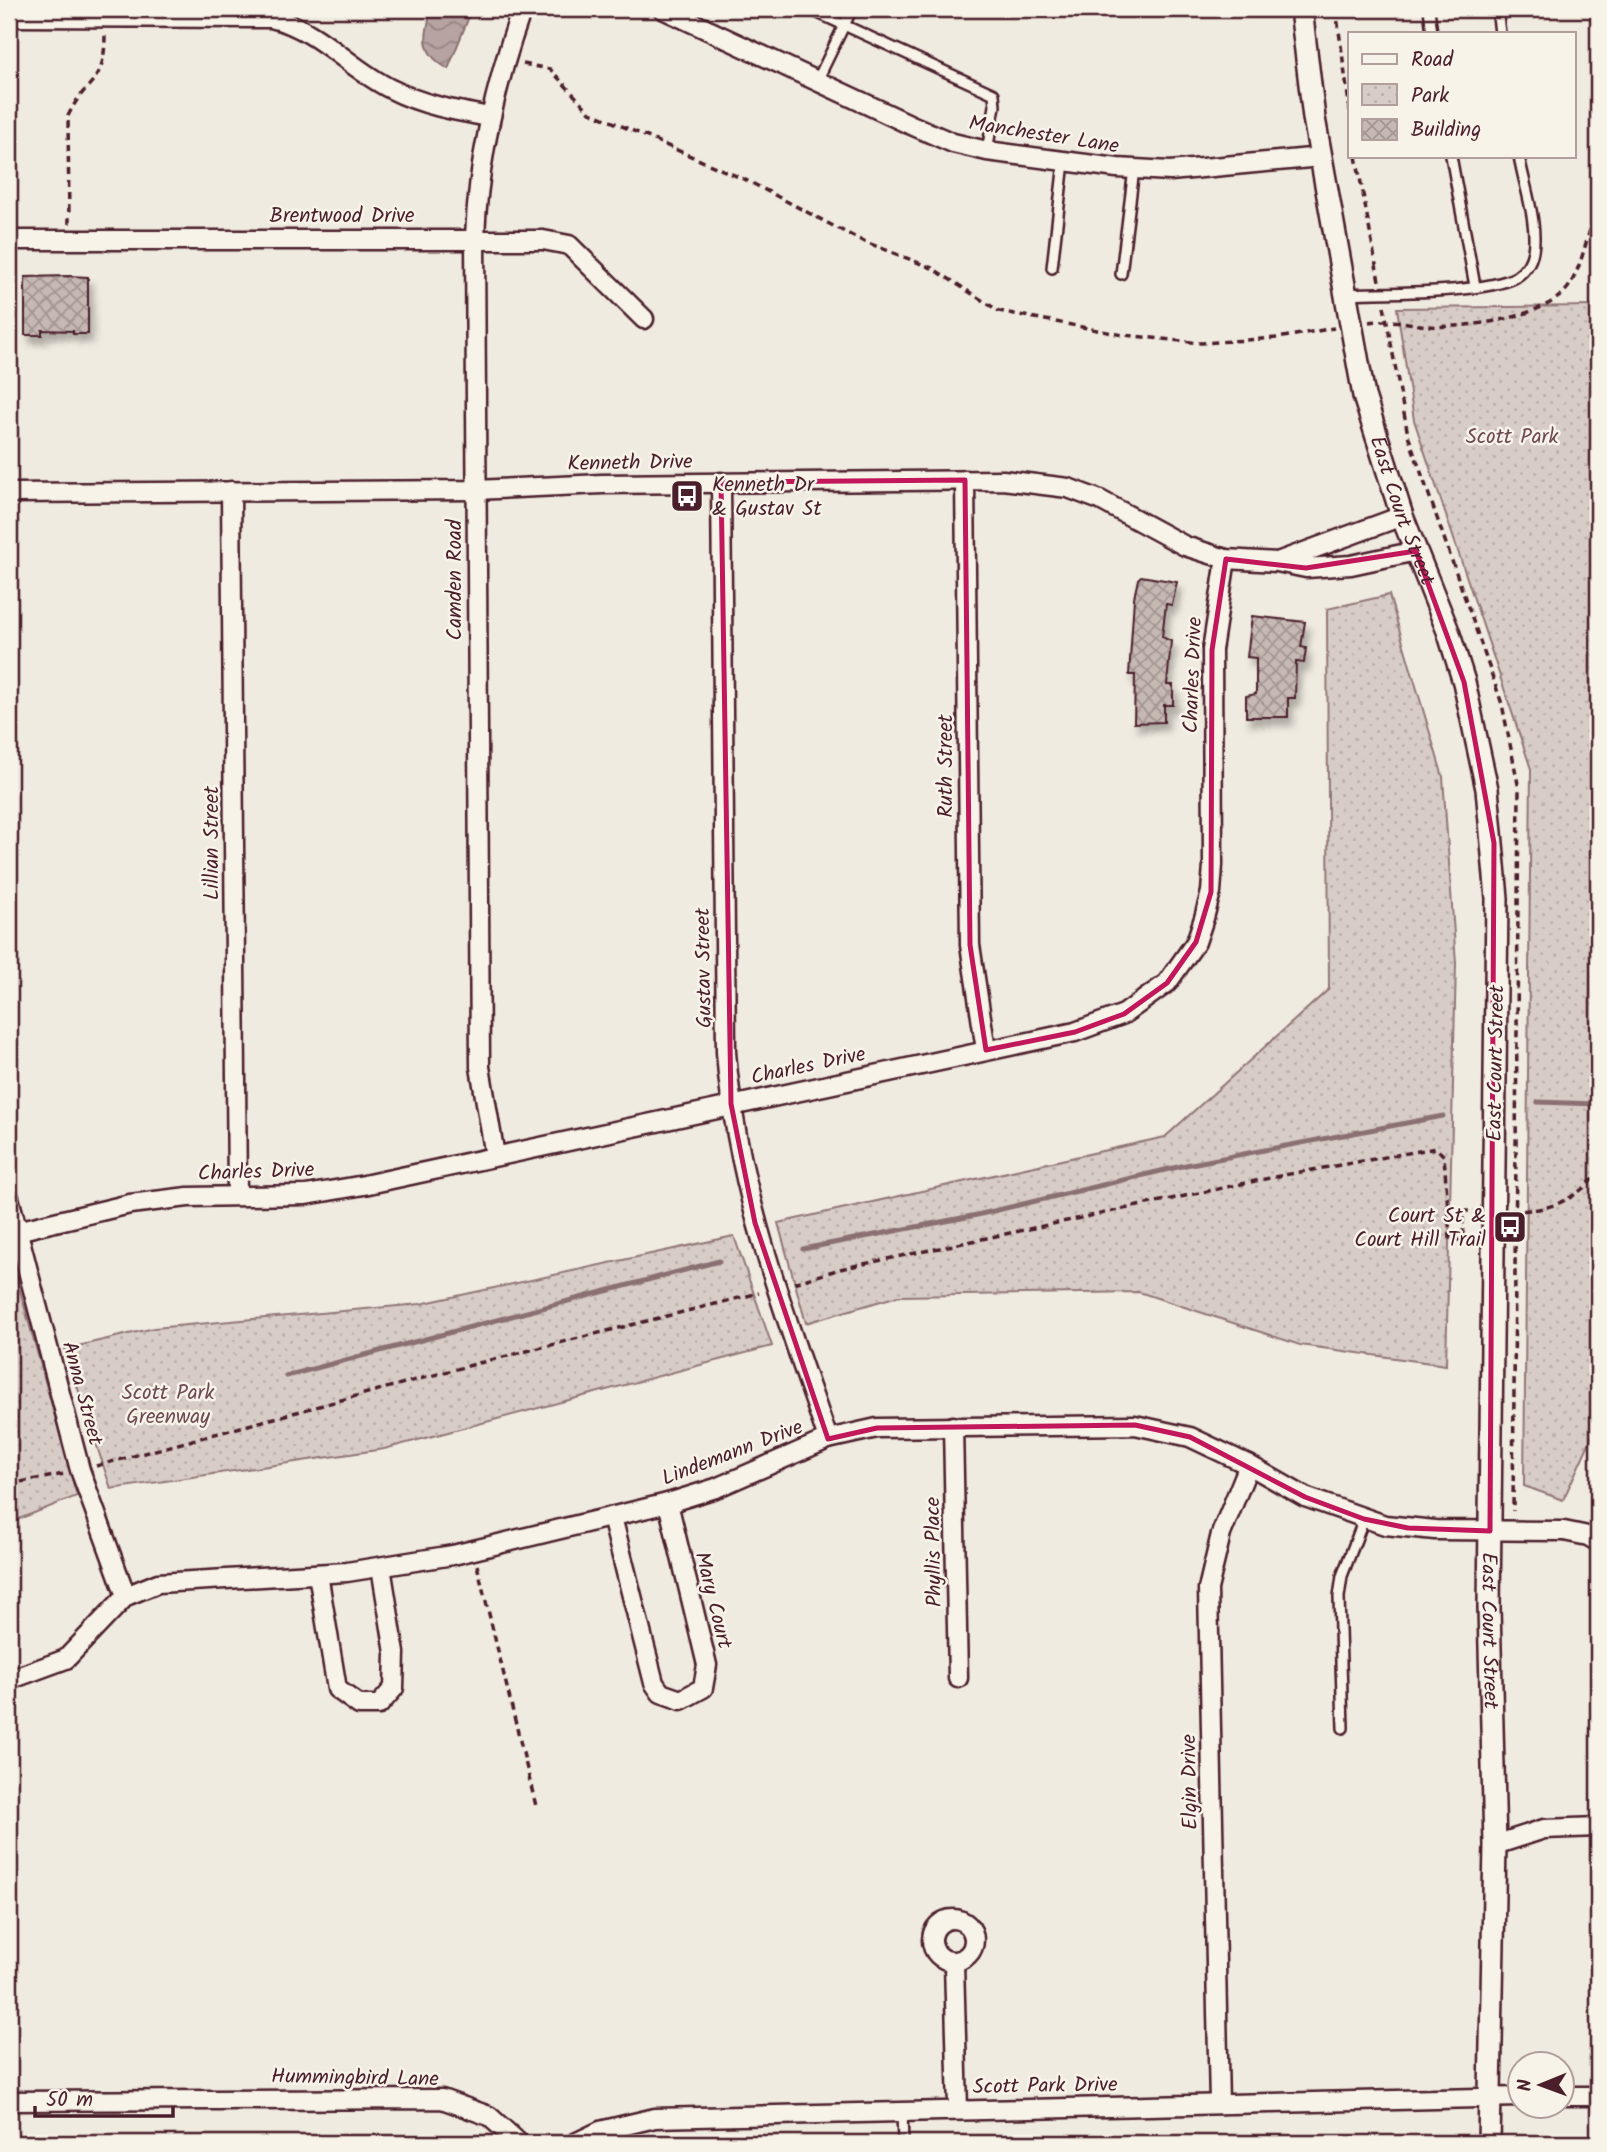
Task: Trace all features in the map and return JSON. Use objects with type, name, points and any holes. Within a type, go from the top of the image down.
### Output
[{"type":"street","name":"Camden Road","points":[[495,1156],[480,1067],[475,237],[476,201],[490,117],[504,60],[522,9]]},
{"type":"street","name":"East Court Street","points":[[1301,9],[1321,157],[1364,396],[1402,516],[1464,682],[1478,735],[1494,843],[1497,898],[1490,1531],[1494,1845],[1489,2143]]},
{"type":"street","name":"Manchester Lane","points":[[669,10],[953,143],[988,151],[1134,169],[1220,169],[1321,157]]},
{"type":"street","points":[[9,17],[245,16],[287,22],[323,41],[391,89],[442,108],[490,117]]},
{"type":"street","name":"Brentwood Drive","points":[[9,240],[475,237],[544,240],[569,245],[644,319]]},
{"type":"street","name":"Ruth Street","points":[[965,480],[970,944],[986,1051]]},
{"type":"street","name":"Kenneth Drive","points":[[9,493],[476,490],[721,482],[1003,480],[1068,488],[1100,500],[1185,546],[1226,559],[1277,562],[1306,568],[1351,565],[1416,551]]},
{"type":"street","name":"Gustav Street","points":[[721,482],[726,1052],[731,1104],[739,1156],[755,1223],[828,1439]]},
{"type":"street","name":"Lillian Street","points":[[231,492],[237,1195]]},
{"type":"street","name":"Kenneth Drive","points":[[1277,562],[1402,516]]},
{"type":"street","name":"Charles Drive","points":[[17,1230],[130,1204],[237,1195],[306,1195],[1075,1032],[1124,1014],[1167,983],[1196,942],[1211,892],[1212,650],[1226,559]]},
{"type":"street","name":"Anna Street","points":[[9,1198],[80,1470],[126,1596]]},
{"type":"street","name":"Lindemann Drive","points":[[9,1680],[66,1659],[126,1596],[158,1583],[318,1574],[381,1567],[474,1550],[668,1503],[760,1470],[828,1439],[877,1428],[1135,1425],[1190,1437],[1250,1465],[1305,1497],[1364,1519],[1408,1528],[1490,1531]]},
{"type":"street","name":"Phyllis Place","points":[[953,1426],[958,1678]]},
{"type":"street","name":"Elgin Drive","points":[[1219,2104],[1208,1588],[1221,1534],[1250,1465]]},
{"type":"street","name":"Mary Court","points":[[612,1517],[654,1683],[661,1693],[681,1700],[703,1688],[707,1665],[668,1503]]},
{"type":"street","points":[[1490,1531],[1564,1531],[1588,1536],[1598,1542]]},
{"type":"street","points":[[318,1574],[337,1689],[359,1705],[379,1705],[394,1688],[396,1653],[381,1567]]},
{"type":"street","points":[[1494,1845],[1544,1829],[1598,1828]]},
{"type":"street","points":[[954,1963],[958,2110]]},
{"type":"street","points":[[1576,2096],[1598,2096]]},
{"type":"street","name":"Scott Park Drive","points":[[575,2143],[600,2131],[655,2119],[1506,2097]]},
{"type":"street","name":"Hummingbird Lane","points":[[9,2101],[442,2099],[489,2116],[519,2143]]},
{"type":"lane","points":[[809,9],[993,94],[995,106],[988,151]]},
{"type":"lane","points":[[817,81],[852,9]]},
{"type":"lane","points":[[1429,9],[1432,32]]},
{"type":"lane","points":[[1497,9],[1500,32]]},
{"type":"lane","points":[[1451,158],[1475,286]]},
{"type":"lane","points":[[1344,294],[1475,286],[1514,278],[1530,262],[1533,236],[1518,158]]},
{"type":"lane","points":[[1052,268],[1063,162]]},
{"type":"lane","points":[[1121,274],[1134,169]]},
{"type":"lane","points":[[1343,1728],[1339,1597],[1342,1576],[1364,1519]]},
{"type":"lane","points":[[902,2112],[903,2143]]},
{"type":"path","points":[[1336,9],[1348,96]]},
{"type":"path","points":[[69,240],[68,116],[100,75],[105,59],[105,17]]},
{"type":"path","points":[[1463,1241],[1463,1211],[1480,1211],[1493,1217],[1544,1209],[1565,1202],[1580,1193],[1598,1173]]},
{"type":"path","points":[[1513,1511],[1518,1211]]},
{"type":"path","points":[[474,1550],[536,1806]]},
{"type":"highlighted area","points":[[965,480],[970,945],[986,1050],[1075,1032],[1124,1014],[1167,983],[1196,942],[1211,892],[1212,650],[1226,559],[1306,568],[1416,551],[1464,682],[1494,843],[1490,1531],[1408,1528],[1364,1519],[1305,1497],[1190,1437],[1135,1425],[877,1428],[828,1439],[755,1223],[731,1104],[721,482]]},
{"type":"green space","name":"Scott Park","points":[[1598,306],[1598,1424],[1563,1500],[1524,1486],[1531,769],[1414,420],[1397,308]]},
{"type":"green space","points":[[1389,595],[1443,777],[1456,963],[1446,1365],[1300,1345],[1139,1292],[898,1296],[806,1323],[778,1223],[1165,1137],[1329,989],[1327,609]]},
{"type":"green space","name":"Scott Park Greenway","points":[[734,1236],[772,1346],[384,1449],[111,1489],[65,1349],[154,1328],[420,1304]]},
{"type":"green space","name":"Scott Park Greenway","points":[[9,1251],[77,1496],[9,1523]]},
{"type":"water","points":[[431,9],[472,9],[448,69],[432,56],[426,43]]},
{"type":"building","points":[[25,277],[88,277],[88,334],[42,330],[42,335],[25,335]]},
{"type":"building","points":[[1141,576],[1177,582],[1172,605],[1166,604],[1162,637],[1171,641],[1167,685],[1173,685],[1173,705],[1164,705],[1164,722],[1134,723],[1135,675],[1129,675],[1134,598]]},
{"type":"building","points":[[1252,616],[1305,622],[1301,647],[1306,648],[1304,663],[1296,662],[1295,698],[1288,698],[1288,717],[1246,717],[1246,696],[1256,694],[1256,658],[1247,657]]},
{"type":"waterway","points":[[1538,1102],[1598,1104]]},
{"type":"waterway","points":[[803,1249],[977,1215],[1186,1165],[1443,1116]]},
{"type":"waterway","points":[[286,1376],[719,1261]]},
{"type":"place","name":"Kenneth Dr & Gustav St","points":[[687,496]]},
{"type":"place","name":"Court St & Court Hill Trail","points":[[1510,1227]]}]
